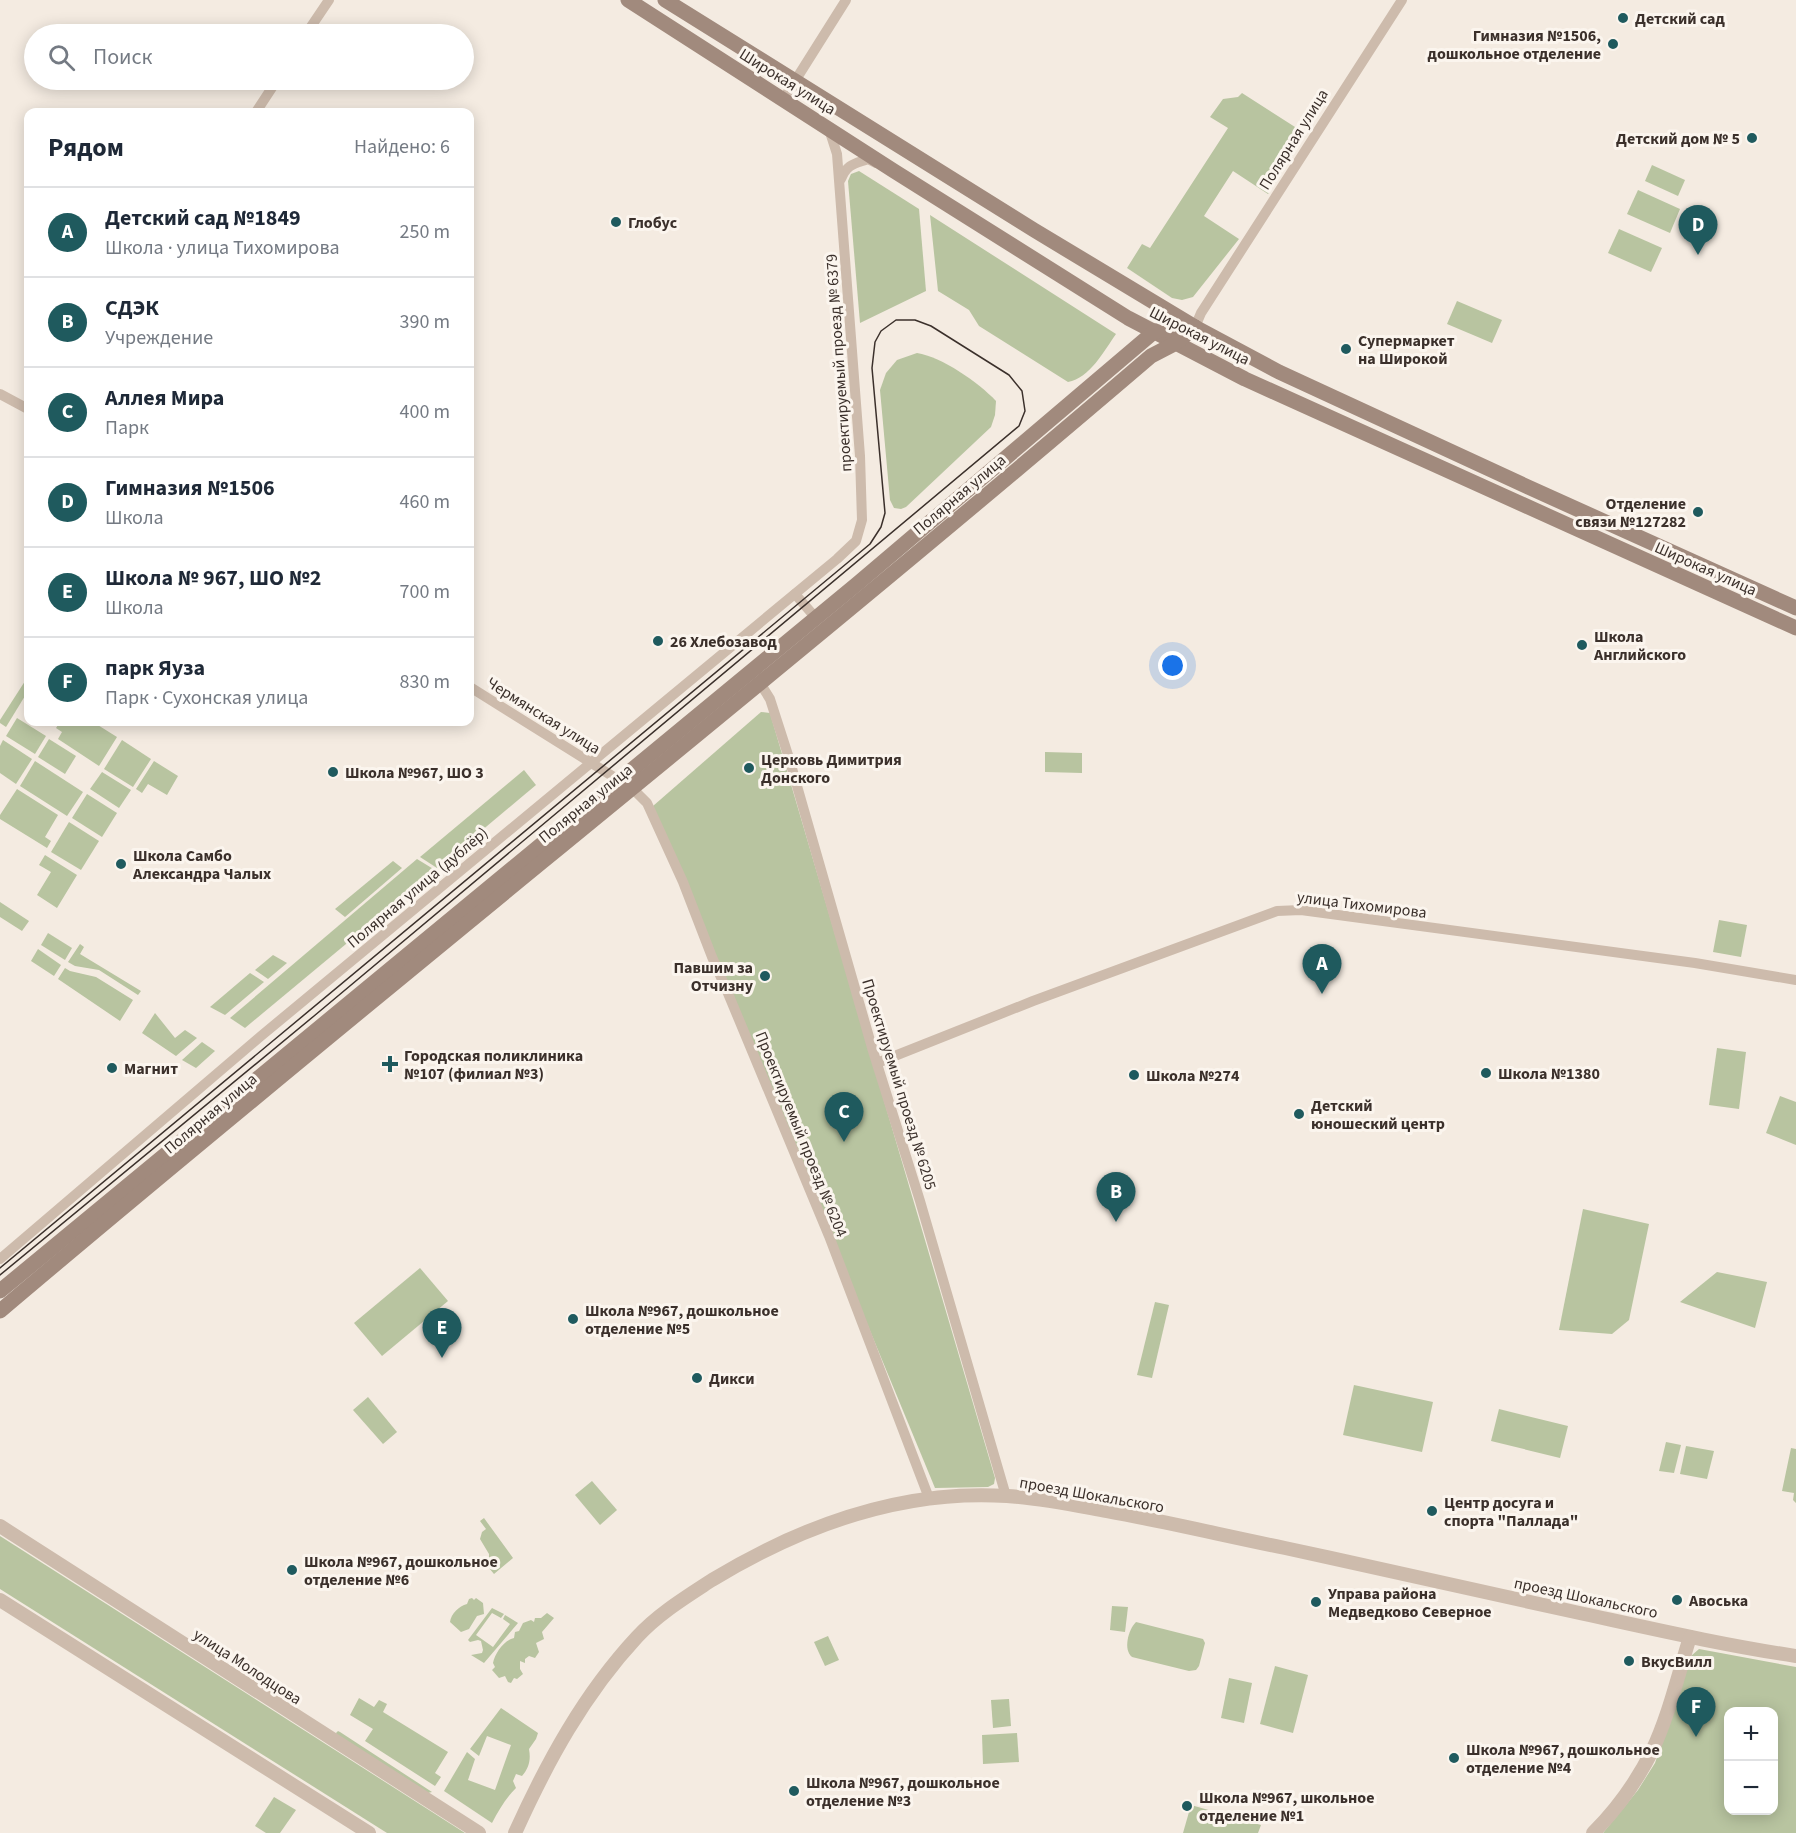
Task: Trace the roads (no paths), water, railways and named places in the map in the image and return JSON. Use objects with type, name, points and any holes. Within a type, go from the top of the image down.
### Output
[{"type":"main road","name":"Широкая улица","points":[[628,0],[1128,318],[1238,375],[1796,628]]},
{"type":"main road","name":"Широкая улица","points":[[665,0],[1025,225],[1195,327],[1279,372],[1796,608]]},
{"type":"main road","points":[[1155,331],[1195,327]]},
{"type":"main road","name":"Полярная улица","points":[[0,1311],[308,1054],[633,789],[1151,356],[1176,343],[1195,327]]},
{"type":"main road","name":"Полярная улица","points":[[0,1292],[815,617],[1155,331]]},
{"type":"street","points":[[313,24],[329,0]]},
{"type":"street","points":[[783,100],[846,0]]},
{"type":"street","name":"Полярная улица","points":[[1195,327],[1201,313],[1402,0]]},
{"type":"street","points":[[259,108],[270,90]]},
{"type":"street","name":"проектируемый проезд № 6379","points":[[829,129],[837,154],[840,182],[860,456],[862,520],[856,541]]},
{"type":"street","points":[[840,182],[845,169],[868,159],[894,171]]},
{"type":"street","points":[[0,394],[24,407]]},
{"type":"street","name":"Полярная улица (дублёр)","points":[[0,1259],[261,1036],[856,541]]},
{"type":"street","points":[[1650,562],[1657,563],[1662,558],[1663,551],[1658,546]]},
{"type":"street","points":[[1702,586],[1697,581],[1697,574],[1702,569],[1709,569]]},
{"type":"street","points":[[795,594],[815,617]]},
{"type":"street","name":"Проектируемый проезд № 6205","points":[[760,683],[770,699],[789,758],[1006,1496]]},
{"type":"street","name":"Чермянская улица","points":[[474,689],[633,789]]},
{"type":"street","name":"Проектируемый проезд № 6204","points":[[633,789],[647,803],[683,882],[829,1236],[929,1498]]},
{"type":"street","name":"улица Тихомирова","points":[[877,1063],[1060,991],[1276,911],[1301,910],[1473,932],[1695,963],[1796,980]]},
{"type":"street","name":"проезд Шокальского","points":[[515,1833],[541,1776],[574,1719],[631,1644],[662,1614],[745,1559],[793,1536],[842,1518],[929,1498],[1006,1496],[1054,1502],[1160,1522],[1690,1637],[1796,1656]]},
{"type":"street","name":"улица Молодцова","points":[[0,1526],[479,1833]]},
{"type":"street","points":[[0,1600],[369,1833]]},
{"type":"street","points":[[1593,1833],[1631,1788],[1652,1750],[1672,1698],[1690,1637]]},
{"type":"tram line","points":[[0,1268],[870,544],[881,527],[885,513],[872,368],[875,342],[881,331],[896,320],[915,320],[931,326],[1009,375],[1022,391],[1025,411],[1019,426],[314,1016],[0,1275]]},
{"type":"place","name":"Детский сад","points":[[1623,18]]},
{"type":"place","name":"Гимназия №1506, дошкольное отделение","points":[[1613,44]]},
{"type":"place","name":"Детский дом № 5","points":[[1752,138]]},
{"type":"place","name":"Глобус","points":[[616,222]]},
{"type":"place","name":"Гимназия №1506","points":[[1698,255]]},
{"type":"place","name":"Супермаркет на Широкой","points":[[1346,349]]},
{"type":"place","name":"Отделение связи №127282","points":[[1698,512]]},
{"type":"place","name":"26 Хлебозавод","points":[[658,641]]},
{"type":"place","name":"Школа Английского","points":[[1582,645]]},
{"type":"place","name":"Церковь Димитрия Донского","points":[[749,768]]},
{"type":"place","name":"Школа №967, ШО 3","points":[[333,772]]},
{"type":"place","name":"Школа Самбо Александра Чалых","points":[[121,864]]},
{"type":"place","name":"Павшим за Отчизну","points":[[765,976]]},
{"type":"place","name":"Детский сад №1849","points":[[1322,994]]},
{"type":"place","name":"Городская поликлиника №107 (филиал №3)","points":[[390,1064]]},
{"type":"place","name":"Магнит","points":[[112,1068]]},
{"type":"place","name":"Школа №1380","points":[[1486,1073]]},
{"type":"place","name":"Школа №274","points":[[1134,1075]]},
{"type":"place","name":"Детский юношеский центр","points":[[1299,1114]]},
{"type":"place","name":"Аллея Мира","points":[[844,1142]]},
{"type":"place","name":"СДЭК","points":[[1116,1222]]},
{"type":"place","name":"Школа №967, дошкольное отделение №5","points":[[573,1319]]},
{"type":"place","name":"Школа № 967, ШО №2","points":[[442,1358]]},
{"type":"place","name":"Дикси","points":[[697,1378]]},
{"type":"place","name":"Центр досуга и спорта \"Паллада\"","points":[[1432,1511]]},
{"type":"place","name":"Школа №967, дошкольное отделение №6","points":[[292,1570]]},
{"type":"place","name":"Авоська","points":[[1677,1600]]},
{"type":"place","name":"Управа района Медведково Северное","points":[[1316,1602]]},
{"type":"place","name":"ВкусВилл","points":[[1629,1661]]},
{"type":"place","name":"парк Яуза","points":[[1696,1737]]},
{"type":"place","name":"Школа №967, дошкольное отделение №4","points":[[1454,1758]]},
{"type":"place","name":"Школа №967, дошкольное отделение №3","points":[[794,1791]]},
{"type":"place","name":"Школа №967, школьное отделение №1","points":[[1187,1806]]}]
